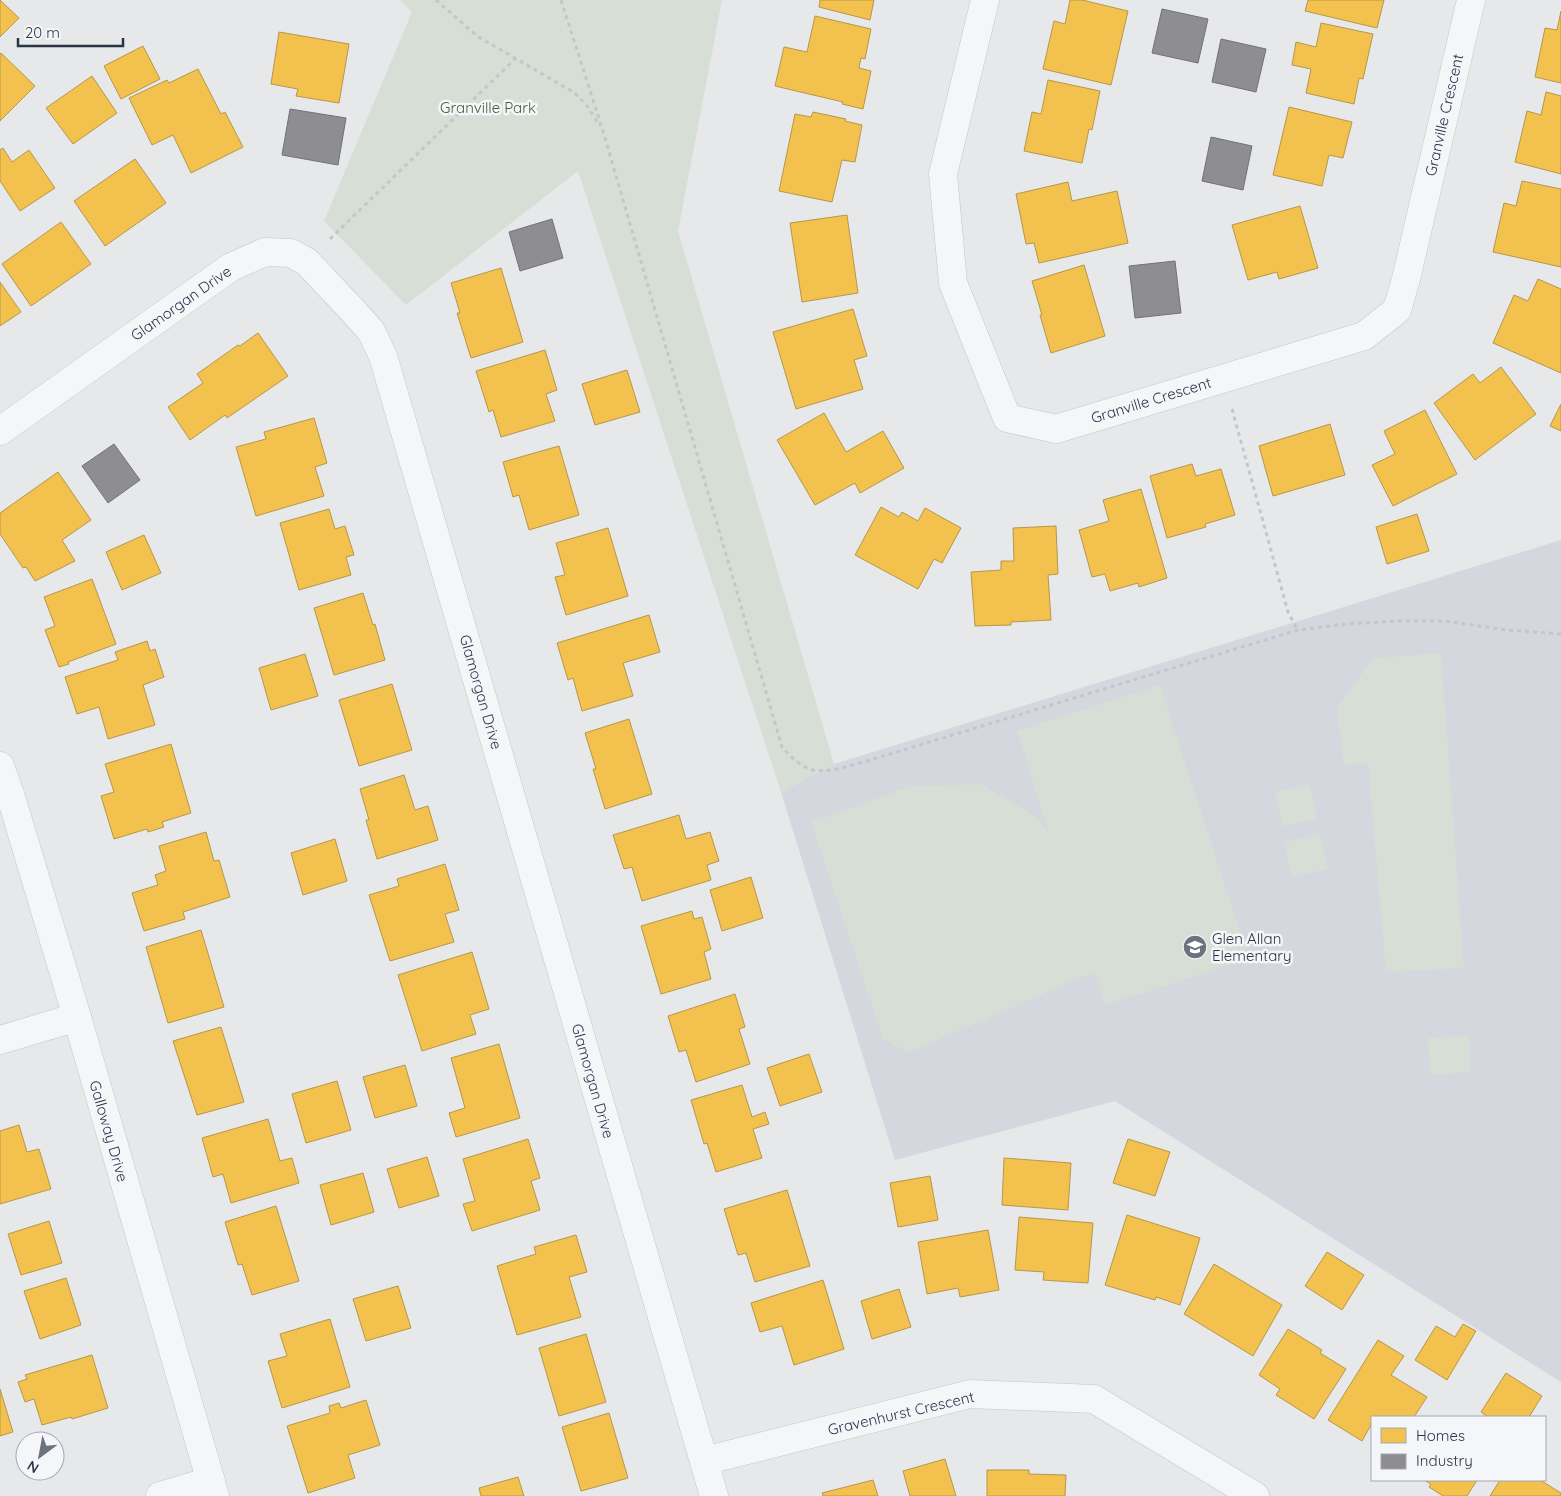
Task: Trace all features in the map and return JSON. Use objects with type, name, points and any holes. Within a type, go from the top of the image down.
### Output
[{"type":"street","name":"Granville Crescent","points":[[985,0],[943,174],[953,283],[1007,418],[1056,429],[1364,336],[1397,310],[1406,279],[1470,0]]},
{"type":"street","name":"Glamorgan Drive","points":[[0,431],[231,267],[265,252],[291,252],[307,262],[371,330],[384,356],[714,1496]]},
{"type":"street","name":"Galloway Drive","points":[[0,766],[76,1017],[213,1488]]},
{"type":"street","points":[[0,1040],[76,1017]]},
{"type":"street","name":"Gravenhurst Crescent","points":[[704,1462],[970,1394],[1094,1400],[1255,1496]]},
{"type":"street","points":[[160,1496],[213,1488]]},
{"type":"path","points":[[436,0],[477,36],[575,93],[588,107],[603,131]]},
{"type":"path","points":[[561,0],[603,131],[779,738],[782,747],[793,759],[813,770],[834,769],[867,761],[1298,630],[1347,624],[1445,621],[1507,630],[1561,634]]},
{"type":"path","points":[[307,262],[516,58]]},
{"type":"path","points":[[1223,378],[1288,612],[1298,630]]},
{"type":"shaded area","name":"Glen Allan Elementary","points":[[1561,540],[1561,1382],[1115,1101],[895,1160],[781,792],[834,764]]},
{"type":"green space","name":"Granville Park","points":[[400,0],[722,0],[678,231],[834,764],[781,792],[578,171],[406,305],[324,221],[412,12]]},
{"type":"green space","points":[[1441,653],[1464,968],[1386,972],[1368,764],[1344,765],[1337,708],[1373,658]]},
{"type":"green space","points":[[1160,685],[1249,959],[1105,1005],[1094,972],[908,1053],[883,1039],[811,822],[911,786],[981,784],[1034,815],[1049,833],[1017,731]]},
{"type":"green space","points":[[1310,785],[1317,819],[1282,826],[1275,792]]},
{"type":"green space","points":[[1320,834],[1328,869],[1292,877],[1284,842]]},
{"type":"green space","points":[[1469,1035],[1471,1072],[1430,1075],[1428,1038]]},
{"type":"building: Homes","points":[[0,0],[19,18],[0,37]]},
{"type":"building: Homes","points":[[820,0],[874,0],[870,20],[819,7]]},
{"type":"building: Homes","points":[[1070,0],[1082,0],[1128,11],[1111,85],[1043,69],[1054,21],[1065,24]]},
{"type":"building: Homes","points":[[1308,0],[1384,0],[1377,28],[1305,11]]},
{"type":"building: Homes","points":[[1561,11],[1561,83],[1535,77],[1545,28],[1557,30]]},
{"type":"building: Homes","points":[[815,16],[871,29],[865,59],[861,58],[859,68],[871,71],[863,109],[842,104],[843,102],[775,86],[784,47],[807,52]]},
{"type":"building: Homes","points":[[1321,23],[1373,34],[1363,79],[1359,78],[1354,104],[1306,93],[1311,69],[1292,65],[1296,42],[1316,47]]},
{"type":"building: Homes","points":[[279,32],[349,44],[339,103],[296,96],[298,89],[271,84]]},
{"type":"building: Homes","points":[[143,46],[160,79],[121,99],[104,66]]},
{"type":"building: Homes","points":[[0,54],[35,86],[0,121]]},
{"type":"building: Homes","points":[[198,69],[221,114],[225,112],[243,147],[191,173],[173,135],[152,145],[129,98],[167,80],[169,83]]},
{"type":"building: Homes","points":[[92,76],[117,113],[73,144],[46,108]]},
{"type":"building: Homes","points":[[1048,80],[1100,91],[1092,130],[1089,129],[1082,163],[1024,151],[1032,112],[1041,114]]},
{"type":"building: Homes","points":[[1546,92],[1561,96],[1561,174],[1515,162],[1527,111],[1541,115]]},
{"type":"building: Homes","points":[[1289,107],[1352,122],[1343,158],[1329,155],[1322,186],[1273,175]]},
{"type":"building: Homes","points":[[813,112],[846,119],[845,121],[862,125],[855,162],[842,160],[832,202],[779,191],[795,114],[811,117]]},
{"type":"building: Homes","points":[[3,148],[12,162],[29,150],[55,188],[20,211],[0,181],[0,150]]},
{"type":"building: Homes","points":[[135,159],[166,203],[105,246],[74,201]]},
{"type":"building: Homes","points":[[1522,181],[1561,189],[1561,267],[1493,252],[1504,203],[1516,206]]},
{"type":"building: Homes","points":[[1068,182],[1072,201],[1117,191],[1128,243],[1039,263],[1034,243],[1026,244],[1016,194]]},
{"type":"building: Homes","points":[[1300,206],[1318,268],[1279,279],[1277,272],[1248,280],[1232,225]]},
{"type":"building: Homes","points":[[847,215],[858,293],[802,302],[790,223]]},
{"type":"building: Homes","points":[[61,222],[91,264],[31,306],[2,264]]},
{"type":"building: Homes","points":[[1084,265],[1105,336],[1051,353],[1032,281]]},
{"type":"building: Homes","points":[[501,268],[523,342],[471,358],[457,313],[460,313],[451,283]]},
{"type":"building: Homes","points":[[1538,279],[1561,289],[1561,373],[1493,343],[1514,295],[1528,301]]},
{"type":"building: Homes","points":[[0,282],[21,312],[0,326]]},
{"type":"building: Homes","points":[[853,309],[867,356],[854,360],[863,389],[796,409],[773,332]]},
{"type":"building: Homes","points":[[258,333],[288,376],[227,418],[225,415],[190,440],[168,407],[203,383],[197,374]]},
{"type":"building: Homes","points":[[545,350],[557,390],[546,394],[555,421],[501,437],[493,410],[489,412],[476,371]]},
{"type":"building: Homes","points":[[1501,367],[1536,414],[1475,460],[1434,403],[1473,374],[1480,383]]},
{"type":"building: Homes","points":[[627,370],[640,412],[595,425],[582,384]]},
{"type":"building: Homes","points":[[1561,404],[1561,431],[1550,426]]},
{"type":"building: Homes","points":[[1425,410],[1457,474],[1393,506],[1372,465],[1395,454],[1384,431]]},
{"type":"building: Homes","points":[[824,413],[846,452],[883,431],[904,468],[860,493],[855,483],[815,505],[777,440]]},
{"type":"building: Homes","points":[[314,418],[327,463],[315,467],[324,496],[256,516],[236,447],[266,439],[264,432]]},
{"type":"building: Homes","points":[[1330,424],[1345,475],[1273,496],[1259,446]]},
{"type":"building: Homes","points":[[559,446],[579,515],[529,530],[519,495],[513,497],[503,462]]},
{"type":"building: Homes","points":[[1192,464],[1196,476],[1221,469],[1235,515],[1205,524],[1206,527],[1167,538],[1150,476]]},
{"type":"building: Homes","points":[[58,472],[91,520],[62,540],[75,561],[35,581],[26,567],[23,568],[0,534],[0,513]]},
{"type":"building: Homes","points":[[1141,489],[1167,578],[1139,587],[1138,583],[1110,591],[1105,574],[1092,577],[1079,530],[1109,521],[1103,500]]},
{"type":"building: Homes","points":[[881,507],[899,517],[902,512],[918,521],[925,508],[961,528],[942,563],[934,559],[918,589],[855,555]]},
{"type":"building: Homes","points":[[329,509],[335,529],[345,526],[354,555],[346,557],[351,575],[299,590],[280,523]]},
{"type":"building: Homes","points":[[1417,514],[1429,551],[1387,564],[1376,527]]},
{"type":"building: Homes","points":[[1056,526],[1058,574],[1048,575],[1051,620],[1011,622],[1011,625],[975,626],[971,572],[1001,570],[1001,561],[1014,561],[1013,528]]},
{"type":"building: Homes","points":[[608,528],[628,596],[566,615],[555,577],[565,575],[556,543]]},
{"type":"building: Homes","points":[[144,535],[161,573],[122,590],[106,552]]},
{"type":"building: Homes","points":[[92,579],[116,644],[59,667],[45,630],[55,626],[44,597]]},
{"type":"building: Homes","points":[[363,593],[373,625],[375,624],[385,660],[334,675],[314,608]]},
{"type":"building: Homes","points":[[649,615],[660,652],[623,663],[633,696],[582,711],[573,678],[568,680],[557,643]]},
{"type":"building: Homes","points":[[147,641],[150,651],[155,649],[164,677],[143,685],[155,725],[108,739],[99,707],[77,714],[65,677],[118,660],[115,652]]},
{"type":"building: Homes","points":[[305,654],[318,696],[271,710],[259,668]]},
{"type":"building: Homes","points":[[392,684],[412,750],[359,766],[339,700]]},
{"type":"building: Homes","points":[[629,719],[652,794],[605,809],[585,733]]},
{"type":"building: Homes","points":[[171,744],[191,813],[162,822],[164,827],[148,832],[147,829],[114,839],[101,796],[114,792],[105,764]]},
{"type":"building: Homes","points":[[404,775],[415,810],[428,806],[438,840],[377,859],[360,789]]},
{"type":"building: Homes","points":[[679,815],[686,839],[710,832],[719,861],[707,865],[711,880],[642,901],[632,867],[624,869],[613,835]]},
{"type":"building: Homes","points":[[206,832],[214,861],[219,860],[230,897],[183,912],[185,919],[144,931],[132,893],[158,885],[155,875],[166,871],[159,846]]},
{"type":"building: Homes","points":[[335,839],[347,881],[303,895],[291,853]]},
{"type":"building: Homes","points":[[445,864],[459,910],[445,914],[454,942],[390,961],[369,895],[399,886],[397,879]]},
{"type":"building: Homes","points":[[751,877],[763,918],[722,931],[710,890]]},
{"type":"building: Homes","points":[[692,911],[694,919],[702,917],[711,949],[704,952],[711,979],[661,994],[641,926]]},
{"type":"building: Homes","points":[[201,930],[224,1007],[168,1023],[146,947]]},
{"type":"building: Homes","points":[[472,952],[489,1009],[470,1015],[476,1034],[422,1051],[398,975]]},
{"type":"building: Homes","points":[[735,994],[745,1027],[739,1029],[750,1064],[696,1082],[686,1050],[679,1052],[668,1016]]},
{"type":"building: Homes","points":[[221,1027],[244,1102],[197,1115],[173,1041]]},
{"type":"building: Homes","points":[[499,1044],[520,1118],[456,1137],[449,1113],[465,1108],[451,1058]]},
{"type":"building: Homes","points":[[809,1054],[822,1092],[780,1106],[767,1068]]},
{"type":"building: Homes","points":[[405,1065],[417,1106],[375,1118],[363,1077]]},
{"type":"building: Homes","points":[[337,1081],[351,1130],[306,1143],[292,1094]]},
{"type":"building: Homes","points":[[742,1085],[752,1117],[765,1112],[769,1124],[753,1129],[762,1158],[716,1172],[707,1143],[704,1144],[691,1100]]},
{"type":"building: Homes","points":[[268,1119],[280,1161],[292,1158],[299,1183],[231,1203],[223,1174],[213,1177],[202,1138]]},
{"type":"building: Homes","points":[[19,1125],[27,1152],[39,1149],[51,1189],[0,1204],[0,1131]]},
{"type":"building: Homes","points":[[528,1139],[540,1178],[531,1181],[540,1210],[472,1231],[463,1204],[475,1201],[463,1159]]},
{"type":"building: Homes","points":[[1128,1139],[1170,1152],[1155,1196],[1113,1183]]},
{"type":"building: Homes","points":[[427,1157],[439,1196],[399,1208],[387,1169]]},
{"type":"building: Homes","points":[[1004,1158],[1071,1163],[1068,1210],[1002,1205]]},
{"type":"building: Homes","points":[[363,1173],[374,1212],[331,1225],[320,1185]]},
{"type":"building: Homes","points":[[930,1176],[938,1220],[898,1227],[890,1183]]},
{"type":"building: Homes","points":[[787,1190],[810,1266],[755,1282],[746,1253],[738,1255],[724,1209]]},
{"type":"building: Homes","points":[[276,1206],[299,1281],[252,1295],[242,1264],[238,1265],[225,1222]]},
{"type":"building: Homes","points":[[1127,1215],[1200,1238],[1180,1305],[1156,1297],[1155,1300],[1105,1285]]},
{"type":"building: Homes","points":[[1019,1217],[1093,1223],[1088,1283],[1043,1280],[1044,1272],[1015,1270]]},
{"type":"building: Homes","points":[[49,1221],[62,1263],[21,1275],[8,1234]]},
{"type":"building: Homes","points":[[988,1230],[999,1290],[960,1297],[958,1288],[927,1294],[918,1242]]},
{"type":"building: Homes","points":[[576,1235],[587,1272],[569,1277],[581,1317],[517,1335],[497,1266],[536,1254],[534,1247]]},
{"type":"building: Homes","points":[[1327,1252],[1364,1275],[1342,1310],[1305,1286]]},
{"type":"building: Homes","points":[[1214,1264],[1282,1305],[1253,1356],[1184,1314]]},
{"type":"building: Homes","points":[[66,1278],[81,1325],[40,1339],[24,1291]]},
{"type":"building: Homes","points":[[823,1280],[844,1349],[794,1365],[782,1326],[760,1332],[751,1303]]},
{"type":"building: Homes","points":[[398,1286],[411,1328],[366,1341],[353,1299]]},
{"type":"building: Homes","points":[[899,1289],[911,1327],[872,1339],[861,1301]]},
{"type":"building: Homes","points":[[330,1319],[350,1387],[282,1408],[268,1361],[287,1356],[280,1334]]},
{"type":"building: Homes","points":[[1463,1324],[1476,1331],[1447,1380],[1415,1360],[1436,1326],[1455,1337]]},
{"type":"building: Homes","points":[[1288,1329],[1322,1350],[1320,1353],[1346,1369],[1314,1419],[1276,1395],[1280,1389],[1259,1375]]},
{"type":"building: Homes","points":[[586,1334],[606,1402],[559,1416],[539,1348]]},
{"type":"building: Homes","points":[[1378,1340],[1404,1356],[1391,1375],[1427,1397],[1415,1416],[1371,1416],[1371,1425],[1362,1441],[1328,1420]]},
{"type":"building: Homes","points":[[92,1355],[108,1408],[72,1419],[71,1417],[42,1425],[34,1399],[25,1402],[18,1382],[27,1379],[25,1375]]},
{"type":"building: Homes","points":[[1506,1373],[1542,1396],[1530,1416],[1487,1416],[1481,1412]]},
{"type":"building: Homes","points":[[0,1389],[13,1432],[0,1436]]},
{"type":"building: Homes","points":[[366,1400],[380,1445],[348,1455],[355,1478],[308,1493],[287,1426],[330,1413],[329,1406],[339,1403],[341,1408]]},
{"type":"building: Homes","points":[[609,1413],[628,1478],[581,1491],[562,1427]]},
{"type":"building: Homes","points":[[945,1459],[956,1496],[910,1496],[903,1471]]},
{"type":"building: Homes","points":[[987,1470],[1029,1470],[1029,1474],[1066,1475],[1065,1496],[987,1496]]},
{"type":"building: Homes","points":[[518,1477],[524,1496],[481,1496],[479,1488]]},
{"type":"building: Homes","points":[[873,1480],[878,1496],[823,1496],[822,1493]]},
{"type":"building: Homes","points":[[1426,1481],[1476,1481],[1467,1496],[1443,1496],[1429,1487],[1431,1484]]},
{"type":"building: Homes","points":[[1499,1481],[1542,1481],[1561,1493],[1561,1496],[1490,1496]]},
{"type":"building: Industry","points":[[1162,9],[1208,19],[1198,63],[1152,53]]},
{"type":"building: Industry","points":[[1221,39],[1266,49],[1256,92],[1212,82]]},
{"type":"building: Industry","points":[[290,109],[346,118],[338,165],[282,155]]},
{"type":"building: Industry","points":[[1211,137],[1252,146],[1243,190],[1202,181]]},
{"type":"building: Industry","points":[[552,219],[563,258],[520,271],[509,232]]},
{"type":"building: Industry","points":[[1175,261],[1181,313],[1135,318],[1129,266]]},
{"type":"building: Industry","points":[[114,444],[140,480],[108,503],[82,466]]},
{"type":"place","name":"Glen Allan Elementary","points":[[1195,947]]}]
